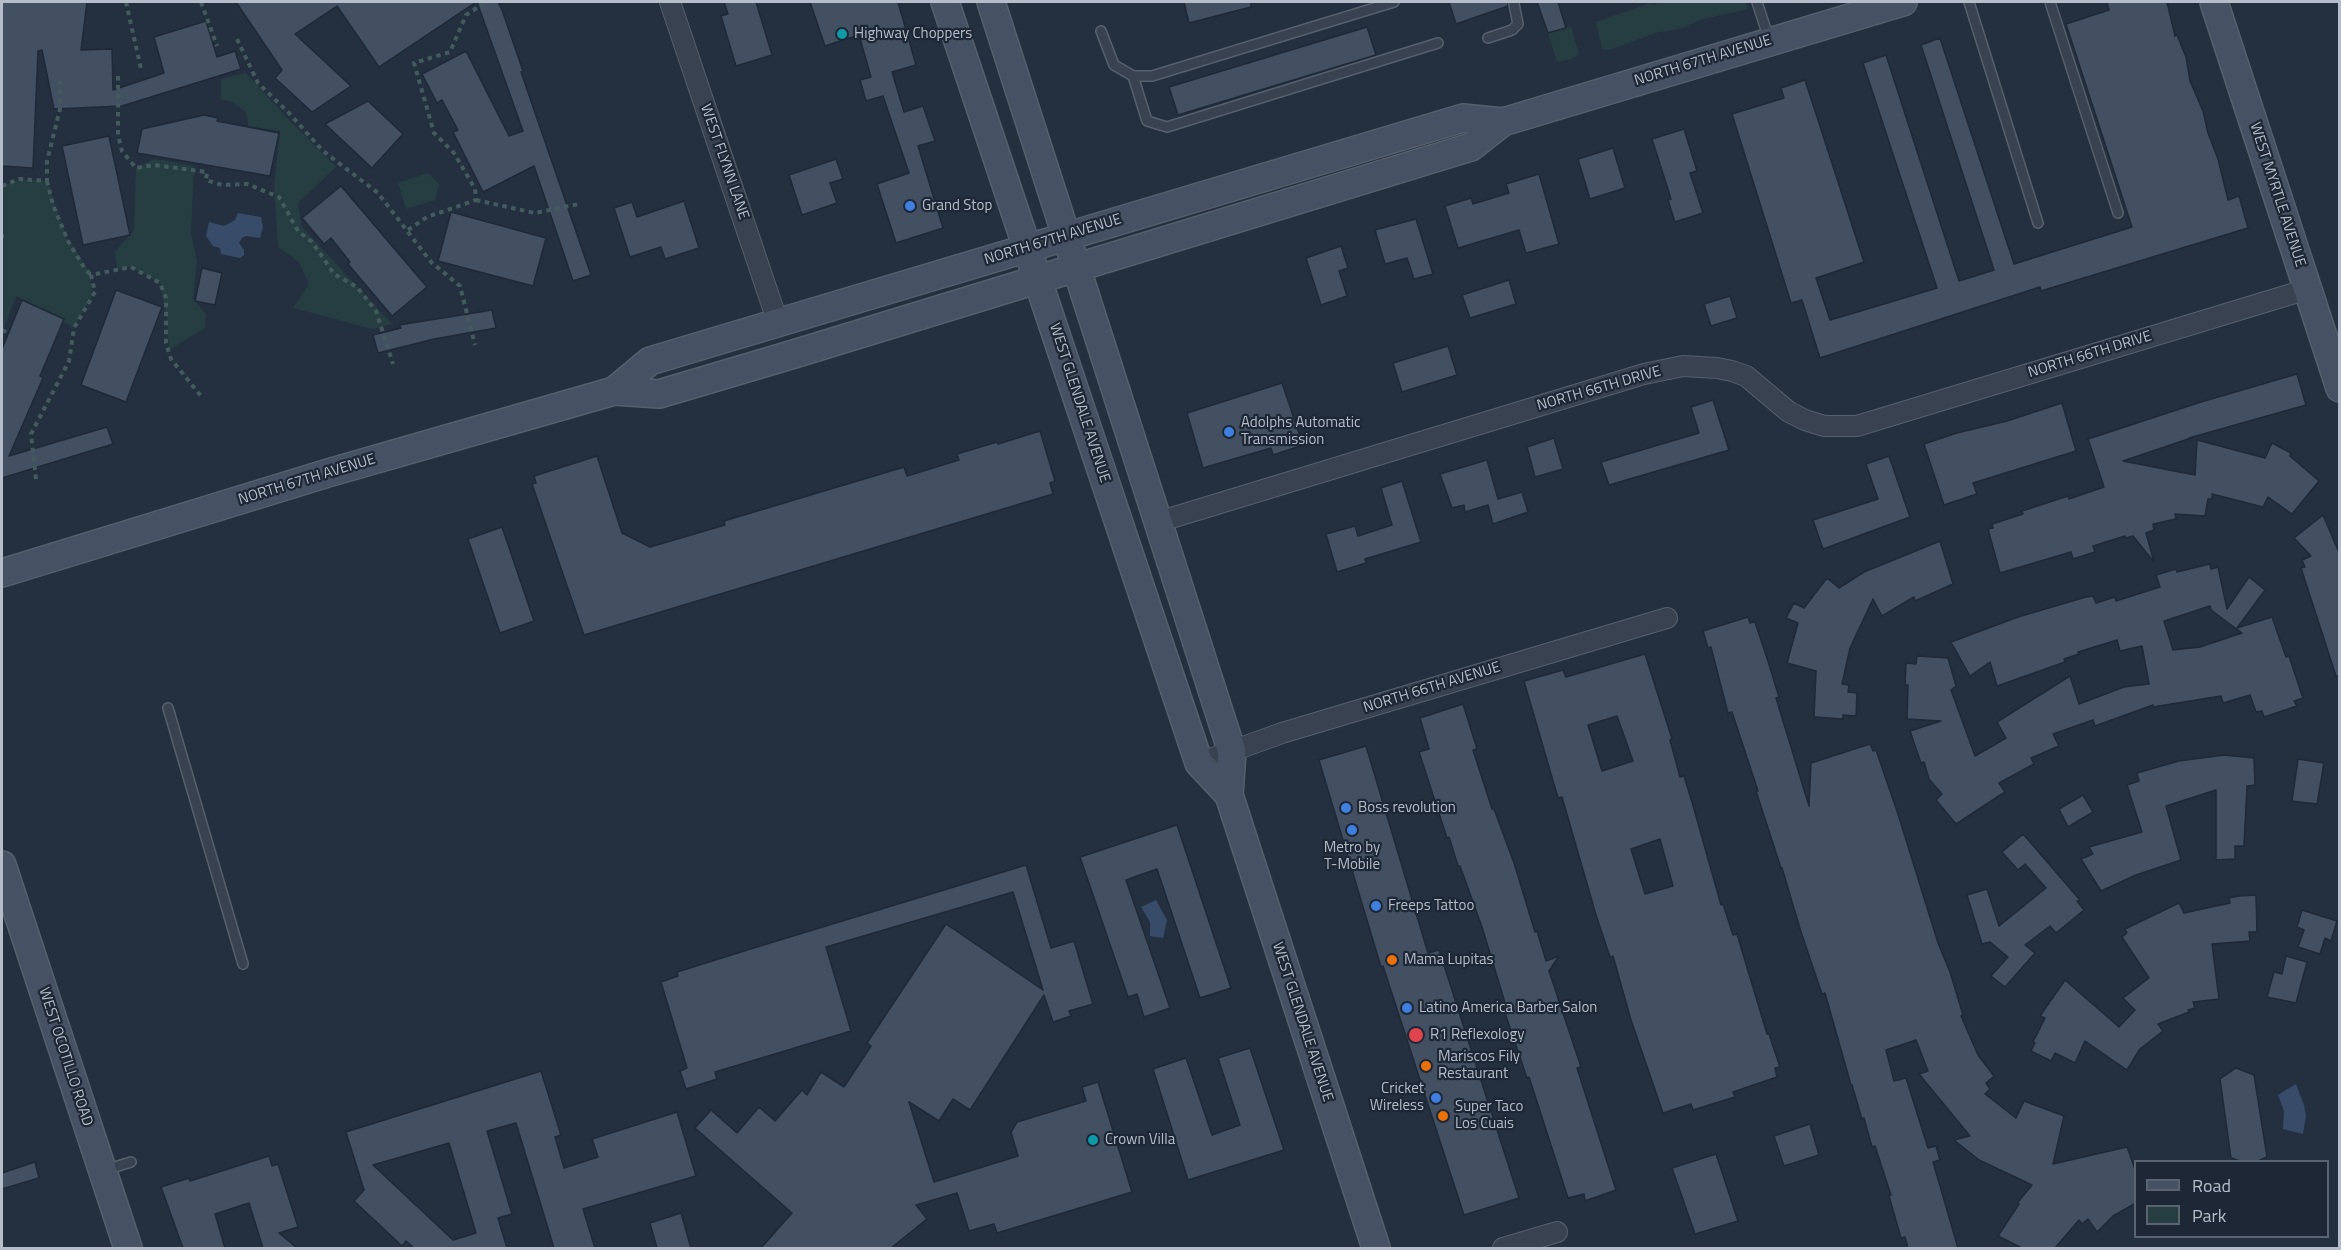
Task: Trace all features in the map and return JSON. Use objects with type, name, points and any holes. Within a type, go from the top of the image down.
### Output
[{"type":"main road","name":"WEST GLENDALE AVENUE","points":[[945,2],[1199,763],[1229,795]]},
{"type":"main road","name":"WEST GLENDALE AVENUE","points":[[991,2],[1232,752],[1229,795],[1376,1248]]},
{"type":"main road","name":"NORTH 67TH AVENUE","points":[[2,573],[317,476],[614,391],[659,394],[1471,147],[1503,122],[1903,2]]},
{"type":"main road","name":"WEST MYRTLE AVENUE","points":[[2214,2],[2340,388]]},
{"type":"main road","name":"NORTH 67TH AVENUE","points":[[614,391],[650,361],[1463,118],[1503,122]]},
{"type":"main road","name":"WEST OCOTILLO ROAD","points":[[2,865],[128,1248]]},
{"type":"street","name":"WEST FLYNN LANE","points":[[670,2],[778,323]]},
{"type":"street","name":"NORTH 66TH DRIVE","points":[[1158,522],[1644,374],[1683,366],[1718,368],[1746,376],[1789,412],[1805,420],[1824,426],[1857,426],[2308,289]]},
{"type":"street","name":"NORTH 66TH AVENUE","points":[[1199,763],[1282,733],[1667,618]]},
{"type":"street","points":[[1503,1248],[1557,1232]]},
{"type":"lane","points":[[1101,31],[1114,64],[1133,76],[1152,76],[1394,2]]},
{"type":"lane","points":[[1756,2],[1770,42]]},
{"type":"lane","points":[[1969,2],[2038,223]]},
{"type":"lane","points":[[2050,2],[2118,213]]},
{"type":"lane","points":[[1488,38],[1512,30],[1518,24],[1514,4]]},
{"type":"lane","points":[[1133,76],[1147,121],[1167,127],[1438,43]]},
{"type":"lane","points":[[168,708],[243,964]]},
{"type":"lane","points":[[102,1171],[131,1162]]},
{"type":"path","points":[[126,2],[141,69]]},
{"type":"path","points":[[201,2],[217,46]]},
{"type":"path","points":[[476,200],[475,189],[454,153],[434,133],[414,63],[450,52],[466,15],[486,2]]},
{"type":"path","points":[[237,39],[258,83],[323,151],[378,193],[431,262],[460,286],[475,345]]},
{"type":"path","points":[[118,76],[118,135],[122,151],[136,168],[154,165],[207,172],[206,180],[222,185],[247,184],[279,197],[298,231],[312,242],[334,274],[357,287],[376,311],[393,364]]},
{"type":"path","points":[[36,479],[31,434],[69,361],[74,328],[95,292],[91,274],[68,241],[53,206],[47,181],[47,161],[60,109],[60,79]]},
{"type":"path","points":[[2,186],[19,179],[47,181]]},
{"type":"path","points":[[408,230],[427,218],[476,200],[535,213],[579,204]]},
{"type":"path","points":[[2,234],[2,243]]},
{"type":"path","points":[[91,274],[130,267],[160,283],[166,298],[166,343],[171,358],[201,396]]},
{"type":"green space","points":[[1662,2],[1746,2],[1748,9],[1703,19],[1680,29],[1659,32],[1609,50],[1602,49],[1596,22],[1650,3],[1652,5]]},
{"type":"green space","points":[[1571,26],[1579,54],[1572,59],[1557,62],[1548,33]]},
{"type":"green space","points":[[246,73],[336,167],[298,203],[301,226],[392,324],[373,329],[293,308],[309,284],[299,262],[278,247],[274,187],[280,131],[249,126],[245,111],[230,101],[221,100],[221,79]]},
{"type":"green space","points":[[155,159],[194,166],[191,233],[197,261],[193,299],[206,314],[205,328],[169,350],[167,318],[160,283],[131,267],[117,270],[115,252],[134,230],[136,168]]},
{"type":"green space","points":[[428,173],[439,184],[435,200],[406,209],[398,183]]},
{"type":"green space","points":[[19,179],[47,181],[66,235],[91,275],[92,296],[74,328],[16,296],[3,331],[2,329],[2,186]]},
{"type":"water","points":[[238,213],[261,217],[263,227],[260,238],[246,236],[242,238],[239,243],[244,250],[244,255],[240,258],[221,254],[220,248],[213,246],[206,236],[209,222],[224,226],[235,220]]},
{"type":"water","points":[[1156,900],[1167,920],[1163,938],[1150,936],[1150,922],[1141,907]]},
{"type":"water","points":[[2296,1084],[2306,1116],[2303,1134],[2283,1129],[2284,1111],[2278,1095]]},
{"type":"building","points":[[2,2],[87,2],[81,50],[112,49],[113,90],[164,73],[154,37],[206,21],[217,57],[235,51],[241,69],[122,106],[54,109],[42,50],[38,51],[33,168],[2,166]]},
{"type":"building","points":[[236,2],[476,2],[379,67],[337,6],[295,34],[351,86],[312,112],[275,78],[282,70]]},
{"type":"building","points":[[477,2],[498,2],[502,10],[591,275],[573,281],[534,166],[483,192],[453,132],[458,130],[442,100],[437,103],[422,74],[466,51],[509,136],[523,131]]},
{"type":"building","points":[[724,2],[756,2],[772,55],[736,66],[721,16],[728,14]]},
{"type":"building","points":[[810,2],[898,2],[916,65],[892,72],[904,112],[923,106],[935,141],[918,146],[943,228],[896,243],[877,184],[909,173],[883,96],[866,101],[860,80],[871,77],[859,35],[825,46]]},
{"type":"building","points":[[1184,2],[1251,2],[1251,7],[1189,23]]},
{"type":"building","points":[[1449,2],[1508,2],[1508,6],[1456,24]]},
{"type":"building","points":[[1537,2],[1558,2],[1566,28],[1548,33]]},
{"type":"building","points":[[2107,2],[2167,2],[2175,36],[2177,35],[2186,57],[2190,81],[2203,111],[2218,159],[2228,200],[2239,196],[2248,228],[2041,291],[2040,287],[1820,358],[1802,300],[1791,303],[1732,114],[1784,98],[1781,88],[1805,80],[1864,262],[1816,278],[1830,320],[1854,313],[1937,288],[1863,63],[1886,55],[1959,281],[1994,270],[1921,45],[1940,38],[2014,264],[2132,227],[2066,24],[2109,10]]},
{"type":"building","points":[[1367,27],[1376,55],[1178,115],[1169,87]]},
{"type":"building","points":[[368,101],[403,134],[372,168],[325,124]]},
{"type":"building","points":[[204,115],[218,118],[217,121],[279,133],[270,176],[137,153],[142,129]]},
{"type":"building","points":[[1684,129],[1697,171],[1690,173],[1703,213],[1675,222],[1668,200],[1671,199],[1652,139]]},
{"type":"building","points":[[109,136],[130,235],[83,245],[62,146]]},
{"type":"building","points":[[1613,148],[1625,188],[1590,199],[1578,159]]},
{"type":"building","points":[[836,159],[843,179],[830,183],[837,203],[802,215],[789,175]]},
{"type":"building","points":[[1539,174],[1559,244],[1526,253],[1519,230],[1458,248],[1445,206],[1471,198],[1473,204],[1509,193],[1506,184]]},
{"type":"building","points":[[341,186],[427,287],[392,316],[348,264],[350,262],[331,238],[324,244],[302,218]]},
{"type":"building","points":[[684,201],[699,248],[665,259],[661,247],[630,257],[614,208],[632,202],[637,217]]},
{"type":"building","points":[[451,212],[546,238],[533,286],[438,261]]},
{"type":"building","points":[[1416,219],[1433,274],[1414,279],[1407,258],[1385,264],[1375,230]]},
{"type":"building","points":[[1341,246],[1348,268],[1339,271],[1347,296],[1321,305],[1306,258]]},
{"type":"building","points":[[202,268],[222,273],[215,305],[195,301]]},
{"type":"building","points":[[1509,280],[1516,304],[1470,318],[1462,295]]},
{"type":"building","points":[[116,290],[162,307],[126,402],[81,385]]},
{"type":"building","points":[[1730,296],[1737,318],[1711,326],[1704,304]]},
{"type":"building","points":[[22,300],[64,319],[40,376],[43,378],[9,456],[107,427],[113,444],[2,478],[2,349]]},
{"type":"building","points":[[492,310],[496,328],[434,339],[378,353],[373,335],[401,328],[399,325]]},
{"type":"building","points":[[1448,346],[1457,375],[1402,392],[1393,363]]},
{"type":"building","points":[[2297,374],[2306,405],[2189,438],[2191,438],[2123,461],[2195,475],[2197,440],[2265,458],[2272,443],[2291,453],[2290,456],[2319,481],[2292,514],[2268,497],[2263,507],[2212,494],[2212,499],[2208,499],[2205,516],[2175,514],[2176,519],[2153,524],[2154,530],[2146,533],[2154,562],[2133,536],[2126,538],[2125,536],[2093,546],[2095,552],[2073,559],[2071,552],[2000,573],[1988,529],[1993,528],[1992,524],[2023,514],[2022,511],[2104,487],[2088,439]]},
{"type":"building","points":[[1282,383],[1303,445],[1273,455],[1271,448],[1203,468],[1187,413]]},
{"type":"building","points":[[1713,400],[1729,450],[1609,485],[1601,462],[1699,433],[1691,407]]},
{"type":"building","points":[[2062,403],[2076,451],[1973,483],[1977,494],[1944,505],[1924,444]]},
{"type":"building","points":[[1040,431],[1055,481],[1050,483],[1053,494],[584,635],[532,484],[536,483],[534,476],[597,456],[622,533],[650,547],[725,525],[724,521],[904,467],[907,476],[959,460],[957,454]]},
{"type":"building","points":[[1554,438],[1563,469],[1535,477],[1527,447]]},
{"type":"building","points":[[1889,456],[1910,517],[1823,549],[1813,520],[1878,499],[1866,464]]},
{"type":"building","points":[[1487,460],[1498,499],[1522,492],[1528,512],[1493,524],[1488,505],[1465,512],[1464,505],[1452,508],[1440,474]]},
{"type":"building","points":[[1402,481],[1421,542],[1365,559],[1366,563],[1337,572],[1326,534],[1355,526],[1358,536],[1392,525],[1381,488]]},
{"type":"building","points":[[2323,515],[2340,555],[2340,676],[2336,676],[2301,568],[2305,567],[2302,560],[2311,556],[2294,538]]},
{"type":"building","points":[[502,527],[534,621],[500,633],[468,539]]},
{"type":"building","points":[[1940,541],[1953,584],[1915,601],[1914,597],[1882,616],[1873,599],[1850,648],[1842,684],[1849,685],[1848,692],[1857,693],[1856,716],[1843,715],[1843,719],[1814,717],[1816,671],[1787,663],[1798,623],[1786,618],[1794,603],[1804,608],[1827,578],[1839,588],[1864,572]]},
{"type":"building","points":[[2210,564],[2211,569],[2218,567],[2227,609],[2249,577],[2265,590],[2237,628],[2272,617],[2286,657],[2289,656],[2303,698],[2294,701],[2297,706],[2264,717],[2262,711],[2256,712],[2250,695],[2223,703],[2221,696],[2153,707],[2153,705],[2095,726],[2093,720],[2053,734],[2059,746],[2031,758],[2034,764],[1999,783],[2005,792],[1956,824],[1936,800],[1942,794],[1929,779],[1910,731],[1941,721],[1907,719],[1906,663],[1916,664],[1917,656],[1948,658],[1956,686],[1951,690],[1975,756],[2006,738],[1997,722],[2070,676],[2079,704],[2124,687],[2149,684],[2142,646],[2120,651],[2117,640],[2078,652],[2079,654],[2064,659],[2065,662],[1997,686],[1990,662],[1970,676],[1951,642],[2018,617],[2086,597],[2093,596],[2096,603],[2115,597],[2116,601],[2160,587],[2156,575],[2176,569],[2177,572]],"holes":[[[2210,606],[2211,610],[2242,633],[2200,647],[2173,650],[2164,621]]]},
{"type":"building","points":[[1748,617],[1750,623],[1755,622],[1779,697],[1776,698],[1809,806],[1811,763],[1870,744],[1873,751],[1876,750],[1938,943],[1950,972],[1963,1015],[1961,1016],[1978,1055],[1994,1076],[1986,1083],[1990,1089],[1985,1094],[2016,1118],[2024,1101],[2064,1116],[2053,1164],[2127,1147],[2134,1166],[2134,1204],[2113,1216],[2097,1232],[2088,1219],[2082,1224],[2079,1220],[2055,1248],[2022,1248],[1998,1236],[2019,1204],[2018,1202],[2032,1185],[1979,1160],[1954,1140],[1970,1136],[1919,1074],[1928,1071],[1916,1040],[1886,1050],[1894,1081],[1906,1078],[1928,1148],[1936,1146],[1940,1160],[1933,1162],[1958,1248],[1908,1248],[1905,1237],[1901,1238],[1889,1196],[1891,1195],[1875,1146],[1872,1147],[1864,1118],[1862,1119],[1825,993],[1822,994],[1801,932],[1756,791],[1758,791],[1732,712],[1728,713],[1711,647],[1708,648],[1703,631]]},
{"type":"building","points":[[1645,654],[1672,739],[1670,740],[1680,777],[1684,776],[1721,905],[1723,904],[1733,935],[1737,934],[1767,1034],[1769,1034],[1780,1067],[1775,1068],[1777,1077],[1733,1092],[1735,1097],[1693,1110],[1691,1104],[1663,1113],[1631,1020],[1613,956],[1610,957],[1596,915],[1562,797],[1558,798],[1524,681],[1563,670],[1566,677]],"holes":[[[1617,716],[1633,761],[1602,771],[1588,725]],[[1660,839],[1673,886],[1645,894],[1631,849]]]},
{"type":"building","points":[[1463,704],[1477,749],[1473,750],[1492,809],[1494,809],[1514,863],[1546,961],[1559,956],[1549,971],[1581,1067],[1577,1068],[1616,1190],[1585,1201],[1584,1194],[1568,1198],[1529,1077],[1527,1078],[1503,1007],[1506,1006],[1482,927],[1449,837],[1447,838],[1419,752],[1429,749],[1420,718]]},
{"type":"building","points":[[1366,746],[1428,953],[1439,950],[1519,1198],[1464,1215],[1383,966],[1381,967],[1319,760]]},
{"type":"building","points":[[2224,755],[2254,758],[2255,785],[2247,786],[2244,846],[2235,846],[2235,859],[2216,860],[2216,790],[2166,806],[2181,860],[2136,875],[2101,891],[2081,859],[2093,854],[2089,847],[2142,832],[2127,785],[2139,781],[2137,773],[2179,761]]},
{"type":"building","points":[[2298,759],[2324,763],[2317,804],[2292,801]]},
{"type":"building","points":[[2083,795],[2093,812],[2068,827],[2059,809]]},
{"type":"building","points":[[1177,825],[1231,988],[1200,998],[1157,869],[1126,880],[1170,1008],[1144,1017],[1137,994],[1128,997],[1080,857]]},
{"type":"building","points":[[2023,834],[2080,900],[2077,901],[2084,910],[2056,933],[2050,926],[2025,945],[2035,953],[2005,987],[1991,976],[2008,957],[1990,942],[1982,944],[1967,895],[1987,889],[1999,926],[2046,888],[2025,864],[2018,870],[2002,852]]},
{"type":"building","points":[[1026,865],[1051,948],[1074,941],[1093,1004],[1069,1011],[1071,1016],[1053,1022],[1044,995],[970,1110],[953,1099],[939,1121],[909,1102],[934,1182],[1018,1156],[1011,1132],[1017,1122],[1086,1101],[1082,1087],[1098,1082],[1132,1192],[997,1233],[994,1224],[969,1231],[957,1193],[916,1205],[927,1219],[891,1248],[761,1248],[792,1213],[695,1128],[711,1110],[737,1133],[759,1107],[775,1121],[802,1090],[807,1095],[821,1072],[844,1087],[871,1046],[867,1043],[946,924],[1043,990],[1013,892],[826,947],[851,1031],[715,1072],[717,1079],[686,1089],[680,1071],[687,1068],[661,982],[678,976],[677,972]]},
{"type":"building","points":[[2256,895],[2257,932],[2249,932],[2250,941],[2212,944],[2219,999],[2193,1002],[2195,1008],[2188,1010],[2189,1012],[2158,1024],[2163,1031],[2140,1049],[2127,1070],[2085,1041],[2075,1063],[2055,1053],[2051,1061],[2031,1051],[2045,1018],[2040,1016],[2065,980],[2119,1027],[2135,1010],[2123,998],[2149,978],[2122,937],[2127,933],[2125,929],[2179,903],[2184,913],[2230,903],[2229,898]]},
{"type":"building","points":[[2302,910],[2337,921],[2331,941],[2325,938],[2320,954],[2298,947],[2304,930],[2297,927]]},
{"type":"building","points":[[2286,956],[2307,962],[2296,1003],[2267,997],[2274,972],[2282,974]]},
{"type":"building","points":[[1250,1048],[1284,1150],[1188,1180],[1153,1069],[1186,1058],[1212,1135],[1240,1125],[1218,1058]]},
{"type":"building","points":[[2236,1068],[2254,1075],[2267,1157],[2260,1160],[2231,1158],[2220,1079]]},
{"type":"building","points":[[541,1071],[561,1135],[555,1137],[564,1168],[598,1157],[592,1139],[677,1112],[696,1176],[583,1209],[595,1248],[554,1248],[516,1123],[487,1131],[512,1214],[498,1218],[507,1248],[414,1248],[406,1241],[402,1246],[354,1201],[364,1190],[346,1132]],"holes":[[[449,1143],[476,1233],[453,1240],[373,1165]]]},
{"type":"building","points":[[1810,1124],[1819,1155],[1784,1166],[1774,1136]]},
{"type":"building","points":[[1716,1154],[1738,1221],[1695,1234],[1672,1168]]},
{"type":"building","points":[[269,1156],[272,1166],[278,1164],[298,1227],[279,1233],[297,1248],[263,1248],[249,1203],[215,1214],[225,1248],[183,1248],[161,1187],[189,1178],[190,1181]]},
{"type":"building","points":[[35,1162],[39,1178],[2,1189],[2,1173]]},
{"type":"building","points":[[681,1213],[691,1248],[657,1248],[650,1223]]},
{"type":"place","name":"Highway Choppers","points":[[842,34]]},
{"type":"place","name":"Grand Stop","points":[[910,206]]},
{"type":"place","name":"Adolphs Automatic Transmission","points":[[1229,432]]},
{"type":"place","name":"Boss revolution","points":[[1346,808]]},
{"type":"place","name":"Metro by T-Mobile","points":[[1352,830]]},
{"type":"place","name":"Freeps Tattoo","points":[[1376,906]]},
{"type":"place","name":"Mama Lupitas","points":[[1392,960]]},
{"type":"place","name":"Latino America Barber Salon","points":[[1407,1008]]},
{"type":"place","name":"R1 Reflexology","points":[[1416,1035]]},
{"type":"place","name":"Mariscos Fily Restaurant","points":[[1426,1066]]},
{"type":"place","name":"Cricket Wireless","points":[[1436,1098]]},
{"type":"place","name":"Super Taco Los Cuais","points":[[1443,1116]]},
{"type":"place","name":"Crown Villa","points":[[1093,1140]]}]
